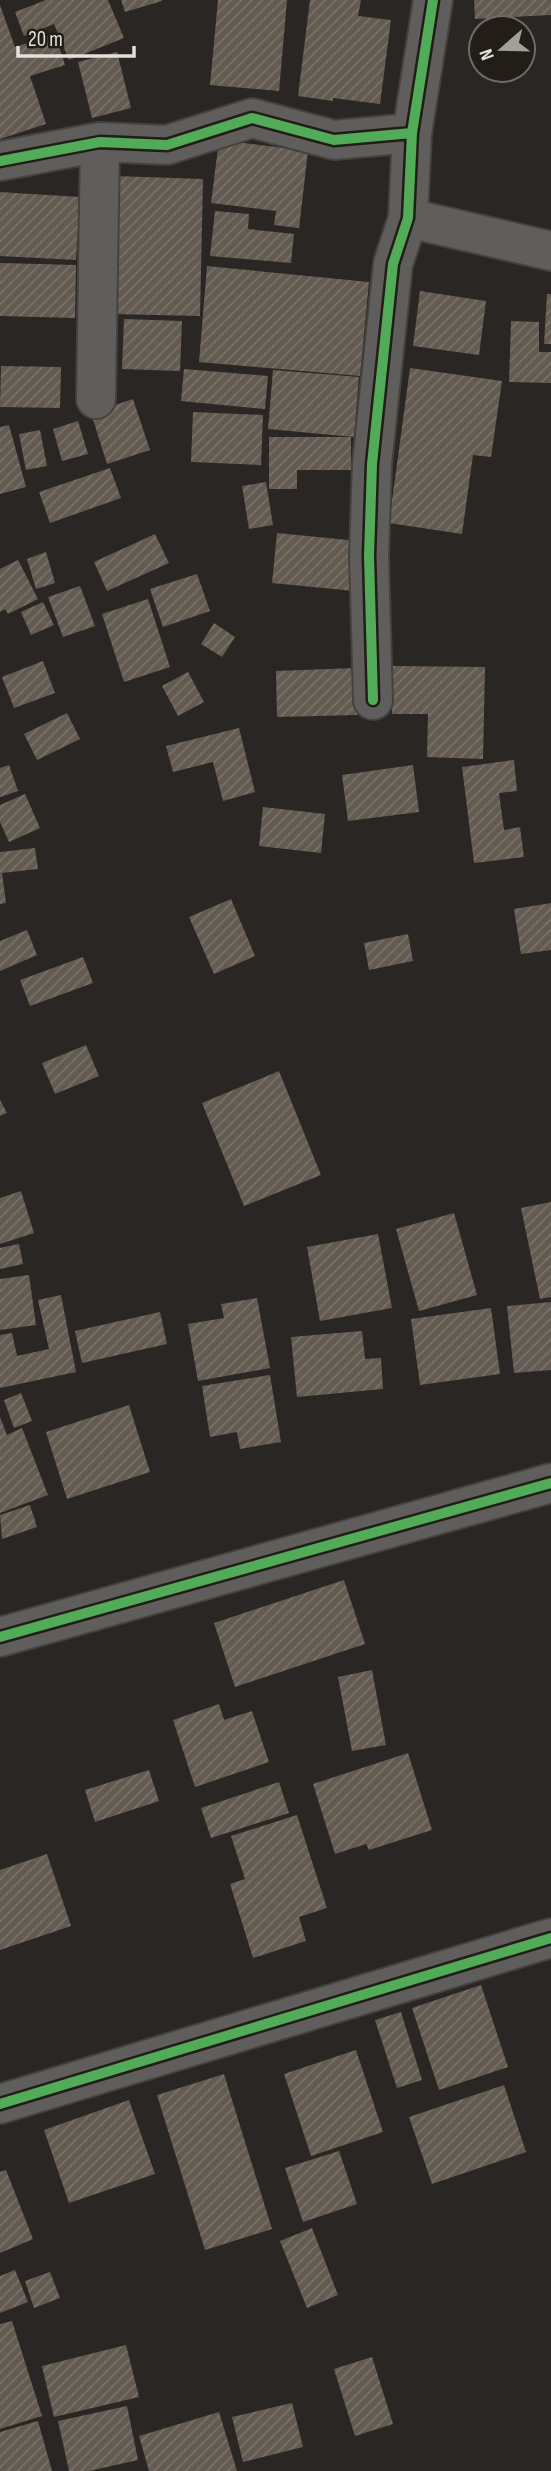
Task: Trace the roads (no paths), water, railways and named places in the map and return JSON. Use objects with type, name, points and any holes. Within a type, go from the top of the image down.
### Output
[{"type":"street","points":[[373,699],[369,556],[372,464],[393,264],[408,218],[412,133],[433,0]]},
{"type":"street","points":[[0,161],[100,142],[167,145],[251,118],[334,140],[412,133]]},
{"type":"street","points":[[96,399],[100,142]]},
{"type":"street","points":[[408,218],[551,251]]},
{"type":"street","points":[[0,1637],[551,1483]]},
{"type":"street","points":[[0,2104],[551,1938]]}]
